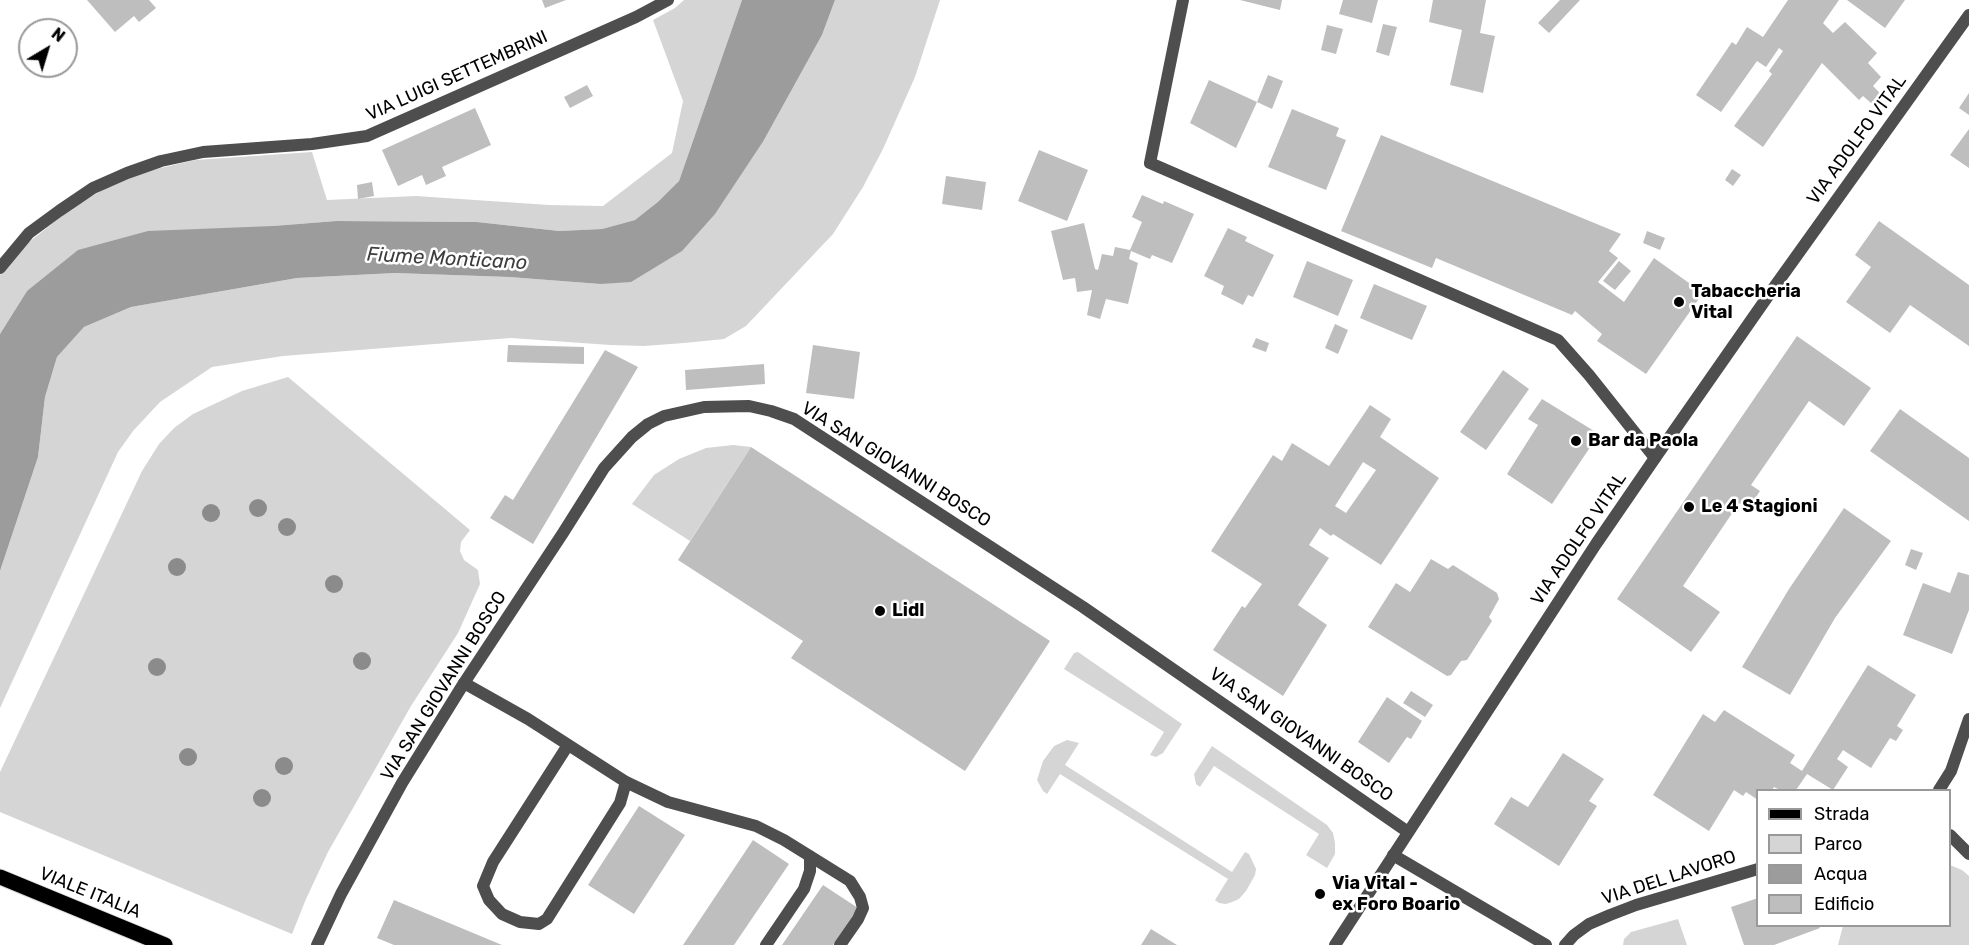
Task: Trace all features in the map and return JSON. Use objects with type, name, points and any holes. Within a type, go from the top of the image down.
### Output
[{"type":"main road","name":"VIALE ITALIA","points":[[0,877],[165,945]]},
{"type":"street","name":"VIA LUIGI SETTEMBRINI","points":[[0,268],[29,233],[93,188],[127,173],[160,161],[203,152],[312,144],[367,136],[636,17],[668,0]]},
{"type":"street","points":[[1183,0],[1150,163],[1558,340],[1655,458]]},
{"type":"street","name":"VIA ADOLFO VITAL","points":[[1335,945],[1596,544],[1775,286],[1969,15]]},
{"type":"street","name":"VIA SAN GIOVANNI BOSCO","points":[[317,945],[341,894],[402,783],[604,468],[632,436],[664,416],[682,410],[727,405],[749,406],[794,419],[1083,607],[1408,832]]},
{"type":"street","points":[[464,683],[528,719],[626,782],[668,802],[756,826],[850,881],[860,897],[863,908],[840,945]]},
{"type":"street","points":[[1940,789],[1951,771],[1969,719]]},
{"type":"street","points":[[568,745],[494,862],[483,886],[489,900],[502,914],[520,922],[539,924],[547,919],[620,803],[626,782]]},
{"type":"street","points":[[1951,836],[1969,854]]},
{"type":"street","points":[[1393,855],[1546,945]]},
{"type":"street","points":[[766,945],[804,889],[810,871],[810,856]]},
{"type":"street","name":"VIA DEL LAVORO","points":[[1565,945],[1574,934],[1589,924],[1610,915],[1636,905],[1756,870]]},
{"type":"green space","points":[[684,0],[742,0],[679,181],[658,203],[635,220],[602,229],[559,231],[477,222],[336,221],[273,226],[27,291],[0,334],[0,275],[28,243],[69,210],[109,186],[148,171],[195,160],[312,152],[327,200],[416,196],[549,205],[603,206],[672,153],[683,101],[653,20],[675,8]]},
{"type":"green space","points":[[835,0],[940,0],[915,77],[883,149],[863,187],[833,234],[746,326],[724,339],[684,343],[644,346],[511,338],[283,356],[212,367],[160,402],[133,431],[118,452],[0,708],[0,571],[38,457],[45,397],[57,357],[84,327],[131,307],[297,278],[395,273],[509,277],[600,284],[764,140],[822,35]]},
{"type":"green space","points":[[288,377],[470,530],[461,542],[460,551],[464,560],[478,570],[480,584],[458,633],[411,706],[328,852],[292,934],[0,812],[0,772],[142,471],[159,444],[174,428],[193,414],[242,391]]},
{"type":"green space","points":[[733,445],[751,447],[690,541],[632,504],[654,475],[679,459],[706,448]]},
{"type":"green space","points":[[1078,652],[1182,724],[1163,753],[1156,757],[1150,755],[1164,732],[1064,669],[1074,653]]},
{"type":"green space","points":[[1067,740],[1079,743],[1065,765],[1232,872],[1245,852],[1249,854],[1256,869],[1255,875],[1239,899],[1226,904],[1219,903],[1215,900],[1228,879],[1060,774],[1047,794],[1043,791],[1037,780],[1043,761],[1054,746]]},
{"type":"green space","points":[[1212,746],[1327,825],[1333,833],[1335,854],[1327,868],[1306,855],[1319,834],[1214,766],[1200,787],[1196,784],[1194,774]]},
{"type":"green space","points":[[1951,865],[1969,876],[1969,945],[1838,945],[1843,927],[1951,927]]},
{"type":"green space","points":[[1678,919],[1687,945],[1623,945],[1624,939],[1631,932]]},
{"type":"water","name":"Fiume Monticano","points":[[742,0],[835,0],[822,35],[764,140],[715,214],[682,251],[631,282],[600,284],[509,277],[395,273],[297,278],[131,307],[84,327],[57,357],[45,397],[38,457],[0,571],[0,334],[27,291],[78,250],[148,231],[336,221],[477,222],[559,231],[602,229],[635,220],[679,181]]},
{"type":"building","points":[[87,0],[149,0],[156,8],[139,22],[134,16],[115,32]]},
{"type":"building","points":[[542,0],[566,0],[545,8]]},
{"type":"building","points":[[1240,0],[1282,0],[1280,10]]},
{"type":"building","points":[[1343,0],[1378,0],[1372,23],[1339,14]]},
{"type":"building","points":[[1433,0],[1486,0],[1480,33],[1495,36],[1483,93],[1450,85],[1462,30],[1429,22]]},
{"type":"building","points":[[1560,0],[1580,0],[1549,33],[1538,23]]},
{"type":"building","points":[[1788,0],[1839,0],[1823,23],[1833,33],[1845,22],[1877,53],[1868,63],[1881,77],[1873,86],[1880,93],[1871,103],[1863,96],[1859,100],[1822,63],[1763,147],[1734,126],[1772,74],[1769,71],[1783,51],[1779,48],[1766,67],[1757,61],[1721,112],[1696,95],[1732,42],[1736,45],[1747,27],[1763,37]]},
{"type":"building","points":[[1847,0],[1905,0],[1885,28]]},
{"type":"building","points":[[1383,24],[1397,27],[1389,56],[1376,52]]},
{"type":"building","points":[[1327,25],[1343,29],[1336,54],[1321,50]]},
{"type":"building","points":[[1268,75],[1283,81],[1272,109],[1257,102]]},
{"type":"building","points":[[1209,80],[1257,102],[1236,148],[1190,123]]},
{"type":"building","points":[[587,85],[593,96],[570,108],[564,97]]},
{"type":"building","points":[[1969,93],[1969,115],[1959,108]]},
{"type":"building","points":[[475,108],[491,145],[442,167],[446,176],[426,185],[422,175],[398,186],[382,150]]},
{"type":"building","points":[[1292,109],[1339,128],[1336,136],[1346,140],[1326,190],[1268,167]]},
{"type":"building","points":[[1969,129],[1969,168],[1950,155]]},
{"type":"building","points":[[1381,135],[1621,234],[1609,251],[1618,258],[1598,282],[1624,302],[1654,258],[1703,293],[1646,374],[1597,341],[1602,334],[1575,311],[1572,315],[1436,258],[1432,268],[1341,231]]},
{"type":"building","points":[[1039,150],[1088,170],[1067,221],[1018,201]]},
{"type":"building","points":[[1732,169],[1741,175],[1733,186],[1725,180]]},
{"type":"building","points":[[946,176],[986,182],[982,210],[942,204]]},
{"type":"building","points":[[372,182],[374,196],[358,199],[357,185]]},
{"type":"building","points":[[1142,195],[1163,204],[1164,201],[1194,214],[1172,263],[1152,255],[1150,259],[1131,251],[1129,259],[1138,263],[1128,304],[1106,299],[1100,319],[1087,315],[1092,290],[1077,292],[1075,278],[1063,280],[1051,231],[1084,223],[1095,269],[1098,270],[1102,254],[1113,256],[1115,247],[1130,250],[1142,222],[1132,217]]},
{"type":"building","points":[[1879,221],[1969,285],[1969,346],[1910,305],[1890,333],[1846,302],[1871,267],[1855,255]]},
{"type":"building","points":[[1228,228],[1247,237],[1245,241],[1274,255],[1253,297],[1248,295],[1243,305],[1221,294],[1224,286],[1204,276]]},
{"type":"building","points":[[1647,231],[1665,238],[1660,250],[1643,243]]},
{"type":"building","points":[[1307,261],[1353,280],[1338,316],[1293,297]]},
{"type":"building","points":[[1619,261],[1631,271],[1615,290],[1603,281]]},
{"type":"building","points":[[1374,284],[1427,306],[1412,340],[1360,318]]},
{"type":"building","points":[[1335,324],[1348,330],[1338,354],[1325,348]]},
{"type":"building","points":[[1797,336],[1871,388],[1844,426],[1809,401],[1751,485],[1760,491],[1748,509],[1739,503],[1683,586],[1720,612],[1691,652],[1617,599]]},
{"type":"building","points":[[1256,338],[1269,343],[1266,352],[1252,347]]},
{"type":"building","points":[[508,345],[584,347],[584,364],[507,362]]},
{"type":"building","points":[[813,345],[860,352],[854,399],[806,393]]},
{"type":"building","points":[[605,350],[638,367],[533,544],[490,518],[505,495],[513,500]]},
{"type":"building","points":[[764,364],[765,384],[686,390],[685,370]]},
{"type":"building","points":[[1503,370],[1529,389],[1486,450],[1460,432]]},
{"type":"building","points":[[1542,399],[1599,434],[1552,504],[1507,474],[1538,425],[1528,419]]},
{"type":"building","points":[[1370,405],[1391,419],[1380,437],[1439,478],[1381,565],[1320,528],[1309,545],[1329,558],[1298,605],[1327,625],[1283,696],[1213,650],[1242,606],[1245,608],[1262,584],[1211,551],[1273,455],[1282,461],[1292,443],[1329,466]],"holes":[[[1363,462],[1376,470],[1346,513],[1335,506]]]},
{"type":"building","points":[[1900,409],[1969,458],[1969,521],[1870,451]]},
{"type":"building","name":"Lidl","points":[[751,447],[1050,641],[965,771],[791,658],[803,641],[678,560]]},
{"type":"building","points":[[1844,508],[1891,541],[1835,618],[1790,695],[1742,667],[1789,589]]},
{"type":"building","points":[[1911,549],[1923,553],[1916,570],[1905,565]]},
{"type":"building","points":[[1431,559],[1448,569],[1453,565],[1497,593],[1499,599],[1489,617],[1492,621],[1467,660],[1461,661],[1451,675],[1447,676],[1368,627],[1396,583],[1410,592]]},
{"type":"building","points":[[1958,572],[1969,575],[1969,610],[1952,654],[1903,635],[1923,583],[1950,593]]},
{"type":"building","points":[[1868,665],[1916,695],[1897,726],[1903,730],[1896,741],[1890,738],[1871,768],[1843,750],[1837,759],[1848,767],[1834,789],[1807,774],[1797,789],[1774,787],[1773,789],[1756,789],[1756,799],[1746,792],[1743,796],[1734,790],[1709,831],[1653,795],[1703,714],[1715,722],[1724,710],[1795,755],[1790,763],[1802,771]]},
{"type":"building","points":[[1411,691],[1433,705],[1425,717],[1403,703]]},
{"type":"building","points":[[1387,697],[1422,721],[1411,739],[1407,737],[1389,763],[1358,742]]},
{"type":"building","points":[[1563,753],[1604,779],[1589,801],[1597,806],[1559,866],[1494,824],[1511,797],[1528,807]]},
{"type":"building","points":[[639,806],[685,835],[634,914],[588,885]]},
{"type":"building","points":[[753,840],[789,864],[734,945],[683,945]]},
{"type":"building","points":[[823,885],[858,908],[833,945],[782,945]]},
{"type":"building","points":[[1756,899],[1756,927],[1820,928],[1774,945],[1744,945],[1731,907]]},
{"type":"building","points":[[394,900],[502,945],[394,945],[377,938]]},
{"type":"building","points":[[1151,929],[1177,945],[1141,945]]},
{"type":"place","name":"Tabaccheria Vital","points":[[1679,302]]},
{"type":"place","name":"Bar da Paola","points":[[1576,441]]},
{"type":"place","name":"Le 4 Stagioni","points":[[1689,507]]},
{"type":"place","name":"Lidl","points":[[880,611]]},
{"type":"place","name":"Via Vital - ex Foro Boario","points":[[1320,894]]}]
